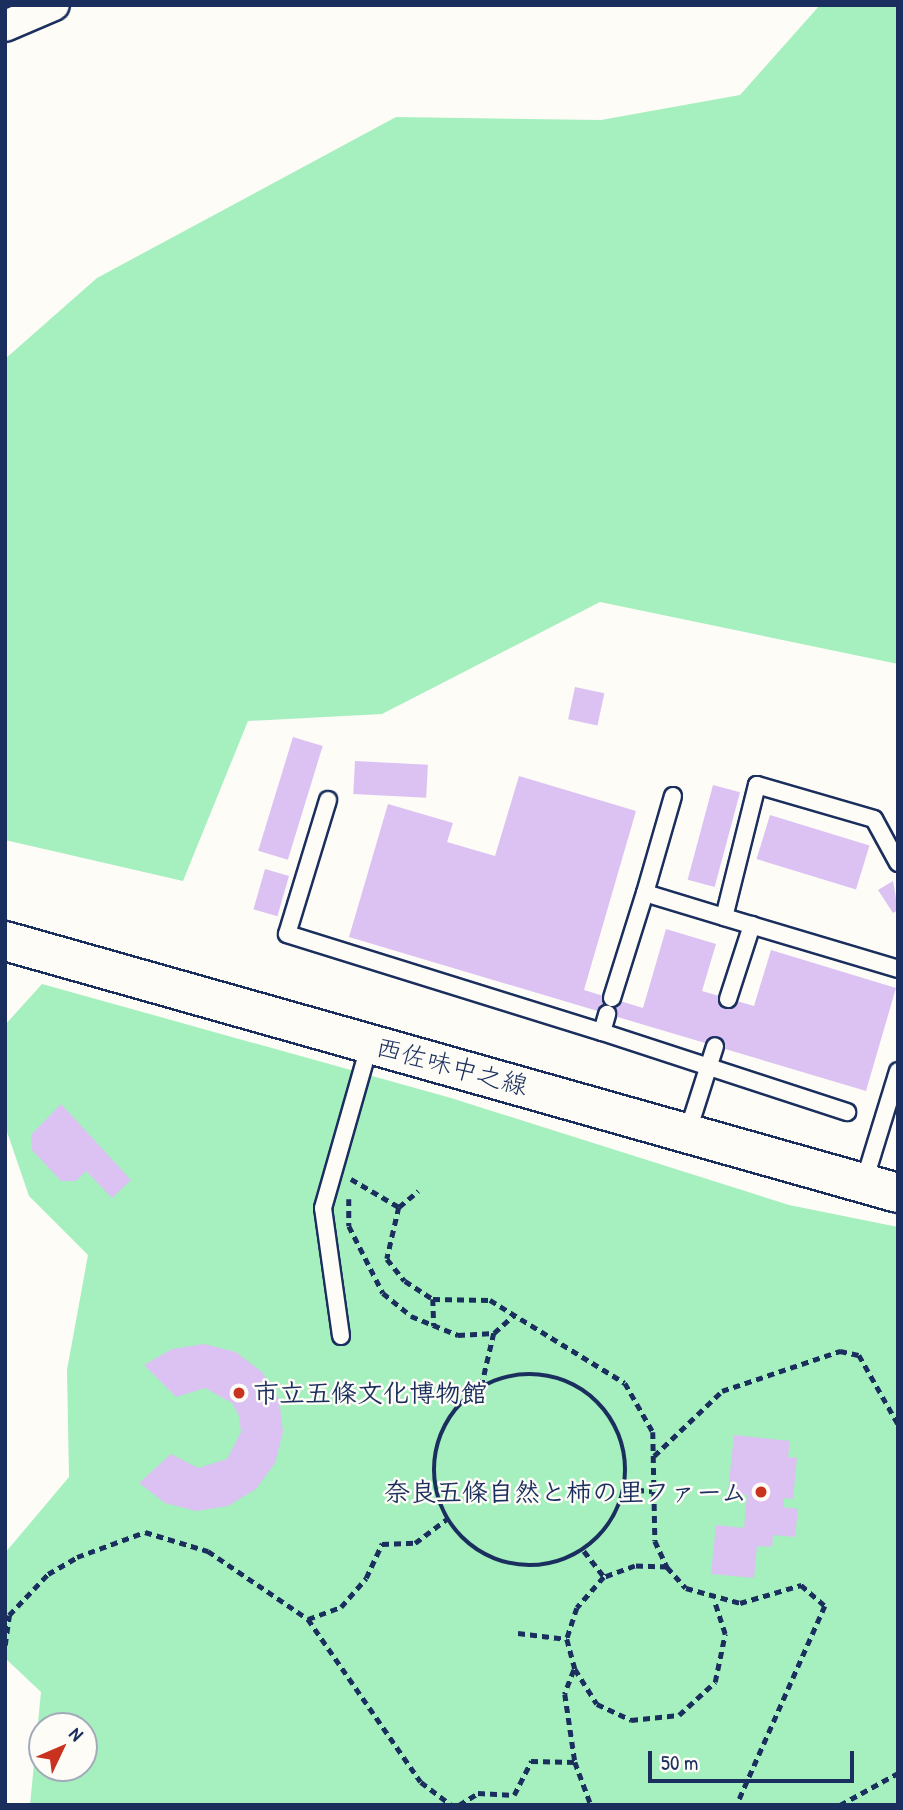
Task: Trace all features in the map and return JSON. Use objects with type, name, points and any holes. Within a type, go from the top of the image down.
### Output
[{"type":"main road","name":"西佐味中之線","points":[[5,941],[881,1189]]},
{"type":"street","points":[[5,26],[54,5]]},
{"type":"lane","points":[[724,916],[757,785],[874,819],[898,863]]},
{"type":"lane","points":[[602,1032],[673,796]]},
{"type":"lane","points":[[328,800],[287,934],[847,1111]]},
{"type":"lane","points":[[645,892],[898,968]]},
{"type":"lane","points":[[728,999],[752,925]]},
{"type":"lane","points":[[341,1336],[323,1208],[370,1043]]},
{"type":"lane","points":[[687,1136],[715,1046]]},
{"type":"lane","points":[[881,1189],[898,1071]]},
{"type":"path","points":[[399,1207],[350,1178],[348,1226],[363,1264],[383,1293],[434,1326],[458,1335],[495,1334]]},
{"type":"path","points":[[418,1191],[399,1207],[387,1259],[433,1298],[490,1300],[625,1383],[653,1432],[655,1541],[667,1567],[687,1588],[715,1600],[740,1603],[801,1585],[825,1606],[737,1805]]},
{"type":"path","points":[[433,1298],[434,1326]]},
{"type":"path","points":[[482,1385],[495,1334],[514,1314]]},
{"type":"path","points":[[653,1457],[722,1391],[840,1351],[859,1355],[898,1424]]},
{"type":"path","points":[[517,1374],[553,1376],[586,1392],[612,1418],[625,1452],[625,1489],[611,1524],[584,1551],[550,1565],[513,1566],[479,1553],[447,1518],[432,1466],[439,1434],[456,1406],[482,1385],[517,1374]]},
{"type":"path","points":[[625,1489],[652,1491]]},
{"type":"path","points":[[308,1619],[341,1607],[366,1578],[382,1544],[415,1543],[447,1518]]},
{"type":"path","points":[[5,1645],[9,1615],[48,1574],[145,1532],[208,1551],[308,1619],[421,1782],[452,1805]]},
{"type":"path","points":[[584,1551],[604,1577]]},
{"type":"path","points":[[667,1567],[635,1566],[604,1577],[577,1608],[567,1639],[575,1669],[597,1704],[631,1720],[679,1715],[715,1682],[725,1634],[715,1600]]},
{"type":"path","points":[[518,1633],[567,1639]]},
{"type":"path","points":[[575,1669],[565,1695],[575,1762],[592,1805]]},
{"type":"path","points":[[459,1805],[478,1793],[514,1795],[531,1761],[575,1762]]},
{"type":"path","points":[[839,1805],[898,1773]]},
{"type":"green space","points":[[820,5],[898,5],[898,664],[600,602],[382,714],[248,721],[183,881],[5,840],[5,359],[97,278],[396,117],[601,120],[740,95]]},
{"type":"green space","points":[[42,984],[451,1098],[789,1205],[898,1227],[898,1805],[30,1805],[32,1782],[98,1782],[98,1712],[39,1712],[41,1692],[5,1658],[5,1553],[69,1477],[67,1370],[88,1255],[29,1196],[5,1126],[5,1025]]},
{"type":"building","points":[[575,687],[604,693],[597,726],[568,719]]},
{"type":"building","points":[[293,737],[323,746],[288,860],[258,851]]},
{"type":"building","points":[[355,761],[428,765],[426,798],[353,794]]},
{"type":"building","points":[[519,776],[636,811],[584,990],[643,1008],[666,929],[716,944],[702,991],[754,1006],[771,950],[896,988],[866,1091],[349,937],[388,804],[453,823],[447,842],[495,856]]},
{"type":"building","points":[[713,785],[740,792],[715,887],[688,880]]},
{"type":"building","points":[[770,815],[869,845],[856,889],[757,859]]},
{"type":"building","points":[[265,869],[289,876],[277,916],[253,909]]},
{"type":"building","points":[[893,881],[898,910],[893,913],[878,890]]},
{"type":"building","points":[[61,1104],[131,1180],[112,1198],[86,1171],[76,1181],[61,1181],[32,1150],[31,1135]]},
{"type":"building","points":[[204,1344],[236,1352],[262,1372],[279,1399],[283,1432],[275,1463],[256,1489],[228,1506],[196,1511],[165,1503],[139,1483],[171,1454],[198,1468],[227,1459],[241,1432],[239,1416],[232,1403],[205,1388],[176,1397],[144,1365],[172,1349]]},
{"type":"building","points":[[734,1435],[790,1441],[788,1457],[797,1458],[793,1499],[784,1498],[783,1507],[798,1509],[795,1537],[773,1535],[772,1547],[757,1546],[754,1578],[711,1574],[716,1525],[744,1528],[747,1495],[728,1492]]},
{"type":"place","name":"市立五條文化博物館","points":[[239,1393]]},
{"type":"place","name":"奈良五條自然と柿の里ファーム","points":[[761,1492]]}]
